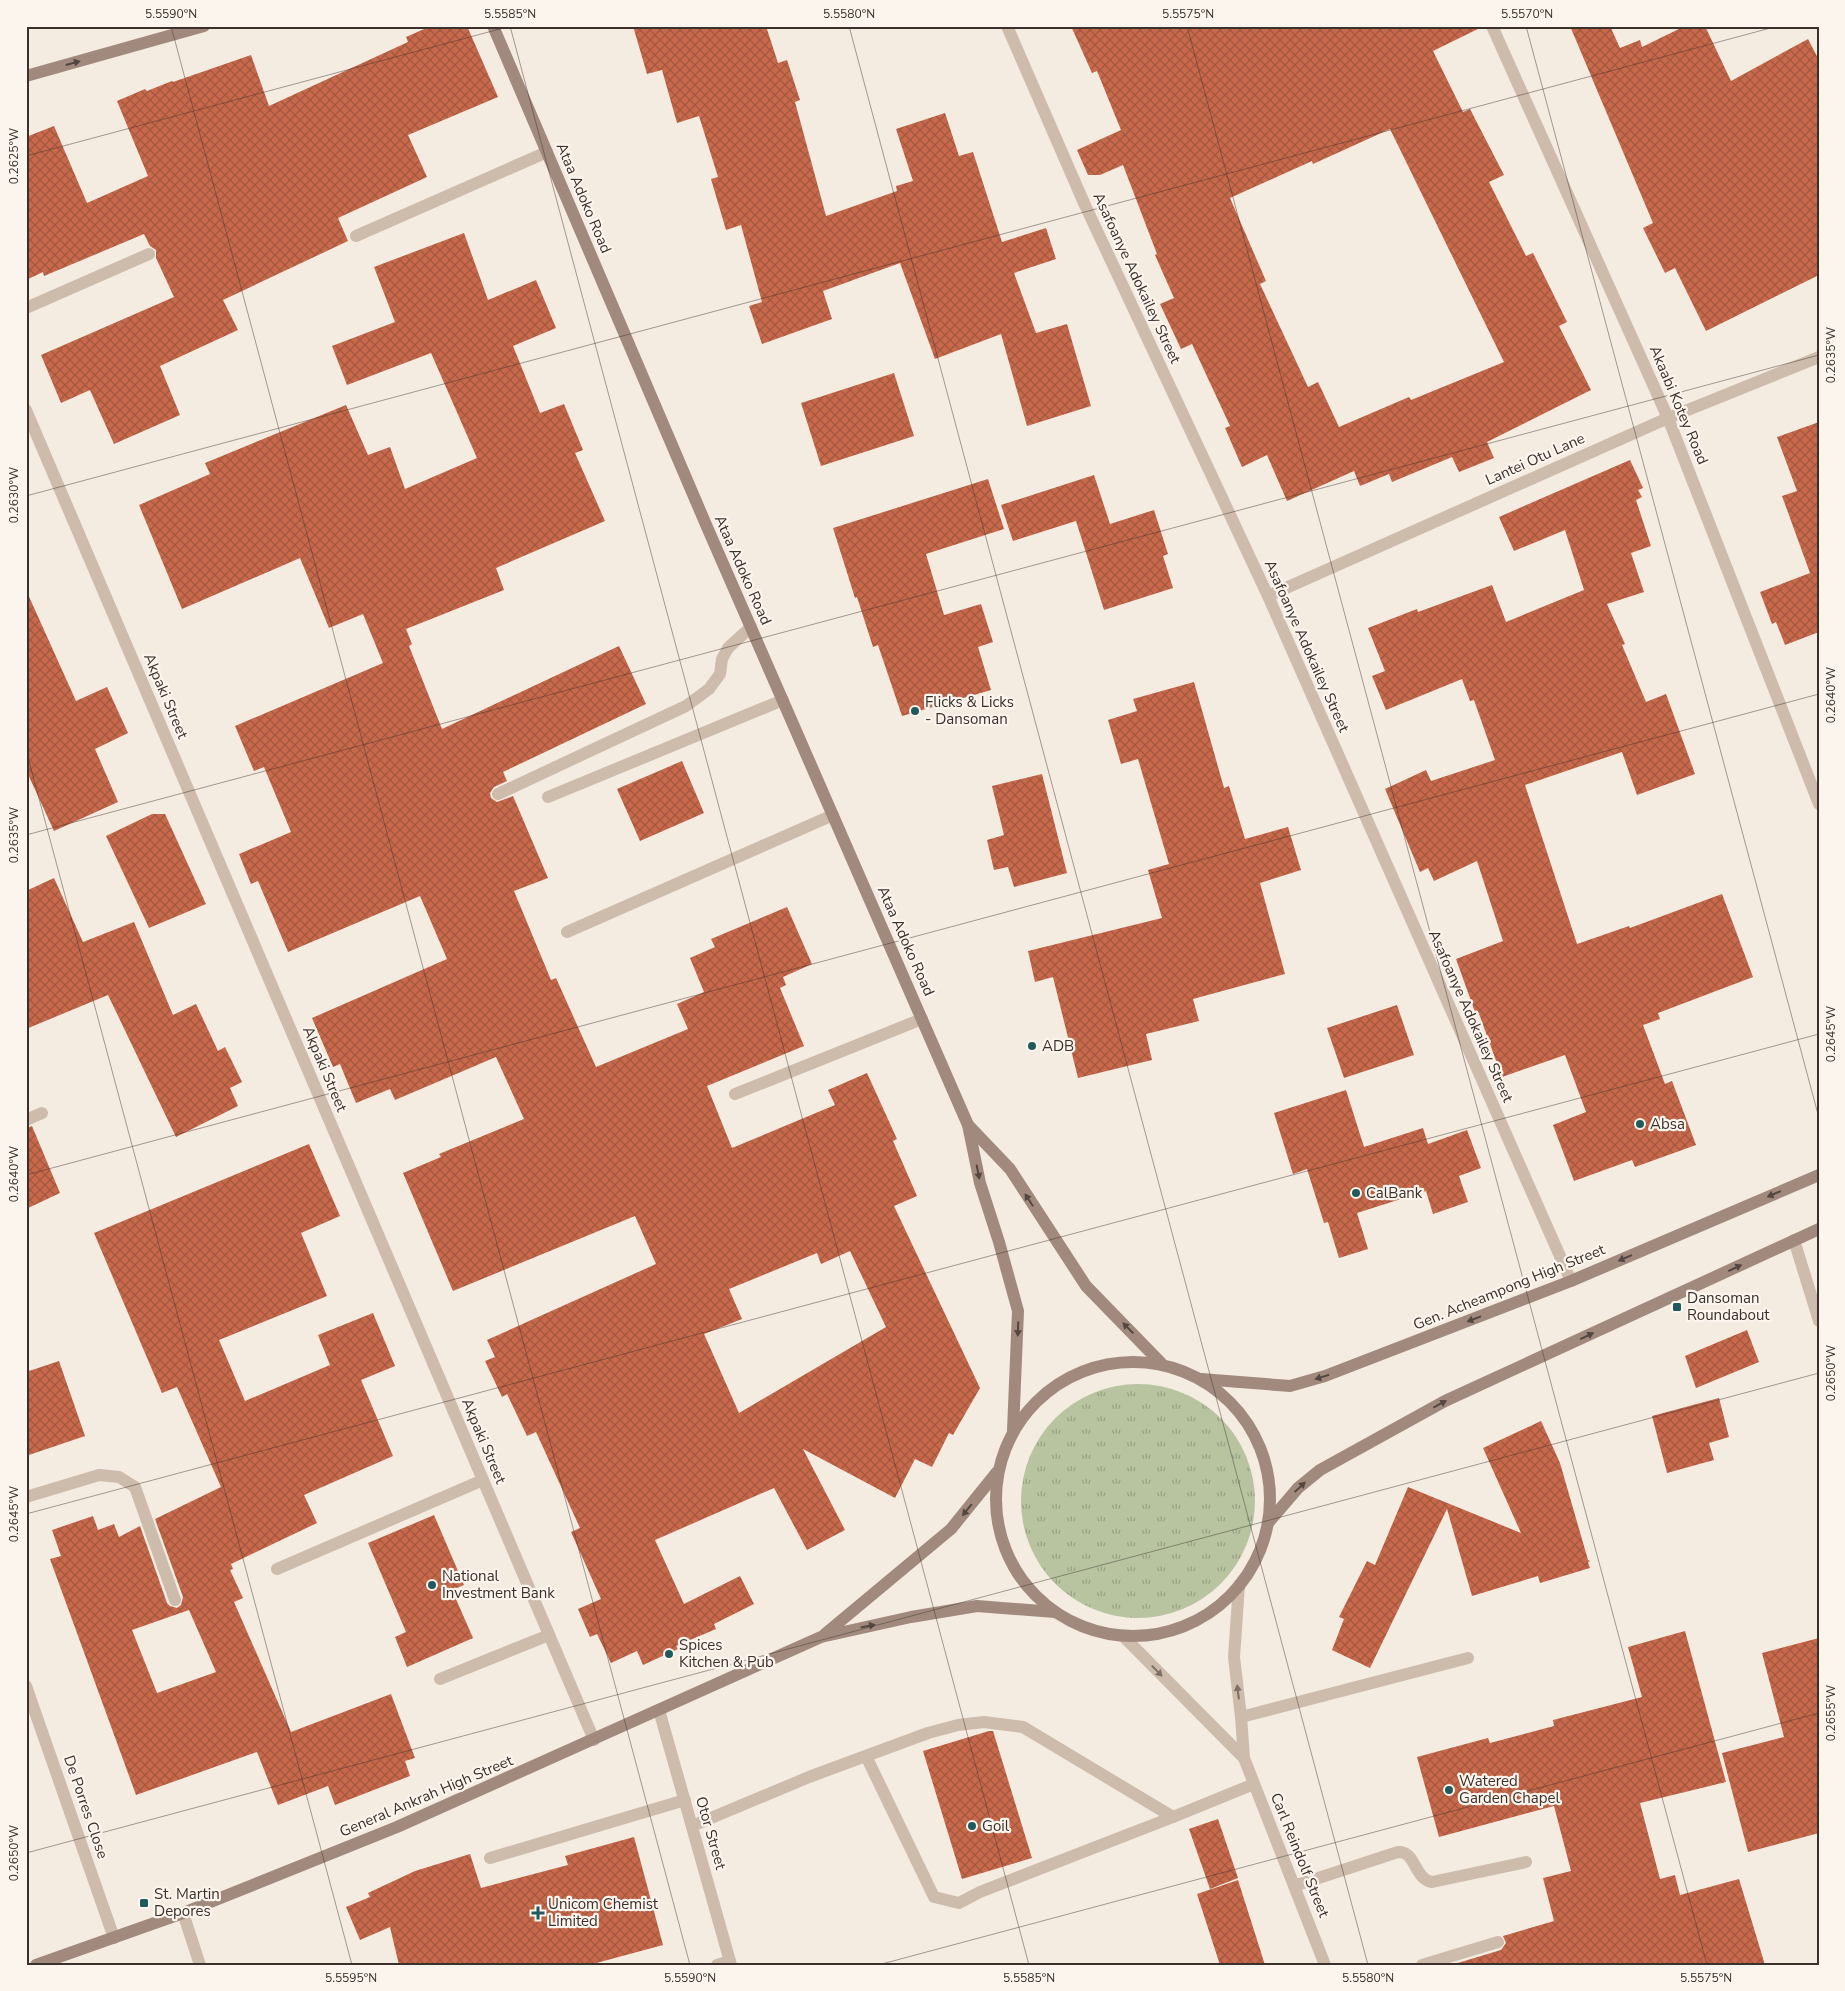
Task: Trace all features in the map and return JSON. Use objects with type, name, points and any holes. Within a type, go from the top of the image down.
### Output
[{"type":"main road","points":[[26,76],[204,26]]},
{"type":"main road","name":"Ataa Adoko Road","points":[[493,26],[751,627],[968,1124],[980,1183],[1018,1311],[1013,1430]]},
{"type":"main road","name":"Ataa Adoko Road","points":[[968,1124],[1010,1169],[1086,1286],[1162,1363]]},
{"type":"main road","name":"Gen. Acheampong High Street","points":[[1201,1378],[1290,1386],[1325,1376],[1571,1281],[1819,1175]]},
{"type":"main road","points":[[1268,1523],[1298,1488],[1320,1470],[1428,1410],[1819,1229]]},
{"type":"main road","points":[[1118,1361],[1162,1363],[1201,1378],[1234,1405],[1257,1440],[1270,1481],[1268,1523],[1254,1564],[1230,1598],[1195,1622],[1154,1636],[1110,1636],[1069,1622],[1035,1596],[1009,1560],[996,1517],[997,1472],[1013,1430],[1040,1396],[1076,1372],[1118,1361]]},
{"type":"main road","name":"General Ankrah High Street","points":[[821,1637],[951,1529],[997,1472]]},
{"type":"main road","name":"General Ankrah High Street","points":[[36,1965],[183,1913],[397,1828],[821,1637],[911,1617],[977,1606],[1055,1612]]},
{"type":"street","name":"Asafoanye Adokailey Street","points":[[1007,26],[1084,203],[1268,596],[1571,1281]]},
{"type":"street","name":"Akaabi Kotey Road","points":[[1492,26],[1668,418],[1819,804]]},
{"type":"street","points":[[356,236],[547,152]]},
{"type":"street","points":[[26,308],[149,254]]},
{"type":"street","name":"Lantei Otu Lane","points":[[1268,596],[1668,418],[1819,357]]},
{"type":"street","name":"Akpaki Street","points":[[26,410],[594,1740]]},
{"type":"street","points":[[498,794],[686,706],[709,689],[720,674],[722,659],[728,648],[751,627]]},
{"type":"street","points":[[548,797],[783,700]]},
{"type":"street","points":[[567,932],[833,815]]},
{"type":"street","points":[[735,1094],[922,1019]]},
{"type":"street","points":[[26,1120],[42,1113]]},
{"type":"street","points":[[1794,1240],[1819,1321]]},
{"type":"street","points":[[26,1497],[99,1475],[119,1477],[135,1487],[176,1600]]},
{"type":"street","points":[[278,1569],[484,1480]]},
{"type":"street","name":"Carl Reindolf Street","points":[[1238,1585],[1234,1657],[1244,1758],[1325,1965]]},
{"type":"street","points":[[440,1679],[549,1635]]},
{"type":"street","name":"Carl Reindolf Street","points":[[1123,1636],[1244,1758]]},
{"type":"street","points":[[1241,1717],[1468,1658]]},
{"type":"street","name":"De Porres Close","points":[[26,1686],[114,1938]]},
{"type":"street","name":"Otor Street","points":[[659,1710],[731,1963]]},
{"type":"street","points":[[692,1826],[928,1733],[958,1725],[984,1722],[1023,1727],[1173,1817]]},
{"type":"street","points":[[866,1756],[934,1897],[959,1903],[980,1892],[1254,1784]]},
{"type":"street","points":[[490,1858],[685,1800]]},
{"type":"street","points":[[1294,1886],[1398,1852],[1404,1852],[1408,1855],[1421,1878],[1432,1882],[1526,1862]]},
{"type":"street","points":[[183,1913],[200,1965]]},
{"type":"street","points":[[1422,1965],[1498,1942]]},
{"type":"street","points":[[717,1965],[731,1963]]},
{"type":"green space","points":[[1138,1384],[1172,1389],[1183,1393],[1203,1404],[1228,1427],[1246,1456],[1250,1467],[1255,1501],[1250,1535],[1246,1546],[1235,1566],[1212,1591],[1183,1609],[1172,1613],[1138,1618],[1104,1613],[1093,1609],[1073,1598],[1048,1575],[1030,1546],[1026,1535],[1021,1501],[1026,1467],[1030,1456],[1041,1436],[1064,1411],[1093,1393],[1104,1389]]},
{"type":"building","points":[[431,26],[467,26],[498,97],[408,135],[427,177],[338,218],[348,241],[223,300],[238,330],[160,366],[180,415],[114,444],[90,390],[61,403],[41,355],[174,297],[156,258],[156,250],[150,246],[144,234],[44,276],[43,272],[26,280],[26,137],[54,126],[87,203],[148,176],[117,101],[145,89],[147,91],[251,55],[269,106],[408,42],[406,37]]},
{"type":"building","points":[[633,26],[766,26],[778,63],[787,60],[800,100],[795,102],[826,216],[897,191],[896,186],[913,181],[896,129],[945,113],[959,156],[973,152],[1002,242],[1046,228],[1056,259],[1014,273],[1036,333],[1067,324],[1091,406],[1027,426],[1001,334],[935,359],[900,263],[823,291],[832,319],[762,344],[749,306],[762,302],[741,225],[726,230],[711,179],[718,177],[699,116],[677,123],[662,70],[647,74]]},
{"type":"building","points":[[1071,26],[1484,26],[1433,51],[1463,112],[1470,109],[1504,175],[1489,182],[1526,256],[1533,253],[1567,322],[1559,326],[1591,390],[1487,442],[1494,458],[1459,472],[1452,457],[1392,482],[1389,474],[1360,486],[1354,471],[1287,501],[1267,455],[1242,467],[1225,428],[1230,426],[1192,344],[1181,349],[1160,304],[1174,298],[1155,255],[1157,254],[1123,165],[1100,175],[1088,175],[1077,150],[1121,130],[1097,71],[1092,73]],"holes":[[[1390,129],[1504,362],[1411,400],[1409,397],[1339,427],[1318,382],[1308,387],[1260,284],[1266,281],[1230,198],[1312,161],[1313,164]]]},
{"type":"building","points":[[1570,26],[1610,26],[1620,48],[1640,40],[1642,47],[1685,26],[1705,26],[1731,81],[1808,39],[1819,60],[1819,275],[1706,331],[1675,268],[1665,273],[1643,228],[1653,223]]},
{"type":"building","points":[[464,233],[488,300],[536,280],[556,328],[513,346],[540,413],[564,404],[583,450],[575,453],[605,521],[496,568],[504,590],[406,629],[412,644],[409,646],[442,729],[619,646],[646,704],[503,772],[507,781],[494,787],[490,793],[491,798],[497,802],[513,796],[548,878],[514,891],[551,980],[556,978],[596,1067],[688,1029],[677,1004],[704,992],[690,958],[715,947],[711,939],[787,907],[812,964],[783,977],[786,985],[780,988],[804,1046],[707,1086],[732,1148],[835,1105],[828,1090],[867,1073],[897,1139],[893,1141],[917,1196],[894,1206],[980,1388],[953,1435],[949,1433],[932,1467],[915,1459],[895,1498],[803,1449],[845,1530],[807,1550],[774,1488],[655,1540],[684,1604],[740,1576],[754,1604],[714,1624],[716,1629],[676,1646],[678,1649],[643,1665],[637,1651],[611,1663],[597,1634],[590,1637],[578,1609],[601,1599],[571,1532],[580,1528],[536,1432],[527,1436],[507,1394],[502,1397],[485,1361],[495,1357],[487,1340],[656,1264],[635,1216],[453,1291],[403,1173],[441,1157],[439,1154],[524,1119],[496,1057],[395,1100],[390,1089],[356,1103],[340,1064],[333,1067],[312,1018],[447,959],[420,896],[288,952],[258,881],[251,884],[239,854],[291,832],[264,767],[254,771],[235,726],[383,663],[363,614],[329,628],[300,558],[182,609],[139,505],[210,474],[205,463],[346,405],[368,455],[390,447],[405,489],[477,458],[431,353],[347,385],[332,346],[395,322],[374,267]],"holes":[[[850,1251],[886,1327],[739,1413],[704,1334],[742,1319],[729,1289],[817,1253],[821,1264]]]},
{"type":"building","points":[[894,373],[914,436],[821,466],[801,403]]},
{"type":"building","points":[[1819,422],[1819,632],[1785,645],[1776,622],[1772,624],[1760,592],[1810,573],[1782,496],[1797,491],[1777,437]]},
{"type":"building","points":[[1630,460],[1643,488],[1638,490],[1642,497],[1636,500],[1651,546],[1631,553],[1644,592],[1607,604],[1625,644],[1622,645],[1646,702],[1666,694],[1695,774],[1637,795],[1622,752],[1525,785],[1577,944],[1629,926],[1630,928],[1722,894],[1753,977],[1658,1013],[1660,1019],[1643,1025],[1665,1084],[1672,1081],[1696,1145],[1635,1167],[1632,1160],[1574,1181],[1553,1125],[1586,1112],[1565,1055],[1502,1077],[1478,1011],[1475,1012],[1456,959],[1503,941],[1477,861],[1434,881],[1428,868],[1420,872],[1385,789],[1426,770],[1431,781],[1495,760],[1474,700],[1470,701],[1462,679],[1386,710],[1372,676],[1385,671],[1368,628],[1417,609],[1418,612],[1492,585],[1506,622],[1584,590],[1565,530],[1514,551],[1499,517]]},
{"type":"building","points":[[1094,475],[1110,524],[1154,510],[1168,554],[1163,556],[1173,588],[1104,610],[1076,521],[1013,541],[1001,505]]},
{"type":"building","points":[[988,479],[1004,529],[926,554],[944,615],[981,604],[993,642],[978,647],[991,690],[902,716],[878,645],[873,647],[857,597],[855,598],[833,528]]},
{"type":"building","points":[[26,590],[76,701],[107,687],[128,733],[95,749],[118,802],[54,831],[26,770]]},
{"type":"building","points":[[1194,682],[1224,788],[1229,786],[1245,839],[1288,827],[1301,870],[1260,883],[1285,974],[1193,999],[1199,1021],[1146,1034],[1152,1060],[1078,1078],[1053,977],[1035,982],[1028,951],[1162,918],[1148,870],[1169,864],[1138,759],[1121,764],[1108,720],[1137,711],[1133,699]]},
{"type":"building","points":[[682,761],[704,813],[640,841],[617,789]]},
{"type":"building","points":[[1042,774],[1067,873],[1014,887],[1008,867],[994,870],[987,840],[1004,835],[992,786]]},
{"type":"building","points":[[152,814],[165,814],[206,904],[149,928],[106,836]]},
{"type":"building","points":[[54,878],[83,942],[134,922],[173,1015],[196,1004],[218,1051],[225,1047],[242,1082],[230,1088],[238,1106],[176,1137],[108,995],[26,1029],[26,891]]},
{"type":"building","points":[[1397,1005],[1414,1055],[1344,1078],[1327,1028]]},
{"type":"building","points":[[1346,1090],[1364,1147],[1423,1128],[1428,1144],[1467,1130],[1481,1168],[1459,1176],[1468,1202],[1433,1214],[1426,1191],[1357,1213],[1368,1249],[1339,1258],[1328,1222],[1324,1223],[1307,1169],[1293,1174],[1274,1113]]},
{"type":"building","points":[[32,1126],[60,1193],[26,1209],[26,1128]]},
{"type":"building","points":[[309,1144],[340,1216],[301,1233],[327,1296],[219,1340],[245,1401],[330,1365],[318,1335],[373,1313],[395,1366],[361,1380],[393,1456],[304,1495],[317,1523],[231,1564],[233,1569],[230,1570],[243,1598],[234,1602],[291,1732],[391,1694],[415,1758],[405,1761],[410,1776],[335,1805],[328,1786],[278,1805],[257,1752],[136,1795],[50,1559],[61,1556],[52,1530],[93,1516],[98,1530],[114,1524],[119,1537],[140,1526],[167,1603],[177,1608],[181,1605],[183,1597],[155,1519],[221,1487],[177,1387],[162,1393],[94,1233]],"holes":[[[189,1610],[216,1672],[157,1693],[132,1630]]]},
{"type":"building","points":[[1747,1330],[1759,1362],[1696,1388],[1685,1356]]},
{"type":"building","points":[[59,1361],[85,1436],[26,1456],[26,1372]]},
{"type":"building","points":[[1719,1398],[1729,1437],[1709,1443],[1714,1460],[1667,1473],[1652,1416]]},
{"type":"building","points":[[1541,1421],[1560,1463],[1588,1560],[1590,1561],[1588,1562],[1590,1568],[1540,1583],[1538,1576],[1472,1596],[1447,1509],[1370,1668],[1332,1650],[1344,1619],[1339,1617],[1367,1561],[1375,1565],[1408,1487],[1521,1533],[1483,1448]]},
{"type":"building","points":[[434,1515],[464,1585],[452,1590],[473,1638],[407,1667],[395,1637],[406,1632],[368,1543]]},
{"type":"building","points":[[1685,1631],[1726,1782],[1640,1803],[1660,1879],[1675,1875],[1680,1895],[1739,1879],[1765,1965],[1451,1965],[1501,1950],[1506,1943],[1503,1936],[1554,1921],[1543,1878],[1571,1871],[1554,1806],[1439,1837],[1417,1757],[1488,1738],[1490,1743],[1554,1726],[1553,1720],[1642,1697],[1628,1647]]},
{"type":"building","points":[[1819,1638],[1819,1833],[1748,1852],[1722,1753],[1784,1737],[1762,1653]]},
{"type":"building","points":[[993,1731],[1032,1858],[962,1879],[923,1751]]},
{"type":"building","points":[[1218,1819],[1238,1878],[1210,1889],[1189,1829]]},
{"type":"building","points":[[634,1837],[663,1945],[589,1965],[399,1965],[390,1927],[360,1940],[346,1907],[370,1897],[368,1893],[415,1871],[470,1854],[481,1888],[568,1865],[565,1856]]},
{"type":"building","points":[[1238,1880],[1265,1965],[1220,1965],[1197,1894]]},
{"type":"place","name":"Flicks & Licks - Dansoman","points":[[915,711]]},
{"type":"place","name":"ADB","points":[[1032,1046]]},
{"type":"place","name":"Absa","points":[[1640,1124]]},
{"type":"place","name":"CalBank","points":[[1356,1193]]},
{"type":"place","name":"Dansoman Roundabout","points":[[1677,1307]]},
{"type":"place","name":"National Investment Bank","points":[[432,1585]]},
{"type":"place","name":"Spices Kitchen & Pub","points":[[669,1654]]},
{"type":"place","name":"Watered Garden Chapel","points":[[1449,1790]]},
{"type":"place","name":"Goil","points":[[972,1826]]},
{"type":"place","name":"St. Martin Depores","points":[[144,1903]]},
{"type":"place","name":"Unicom Chemist Limited","points":[[538,1913]]}]
